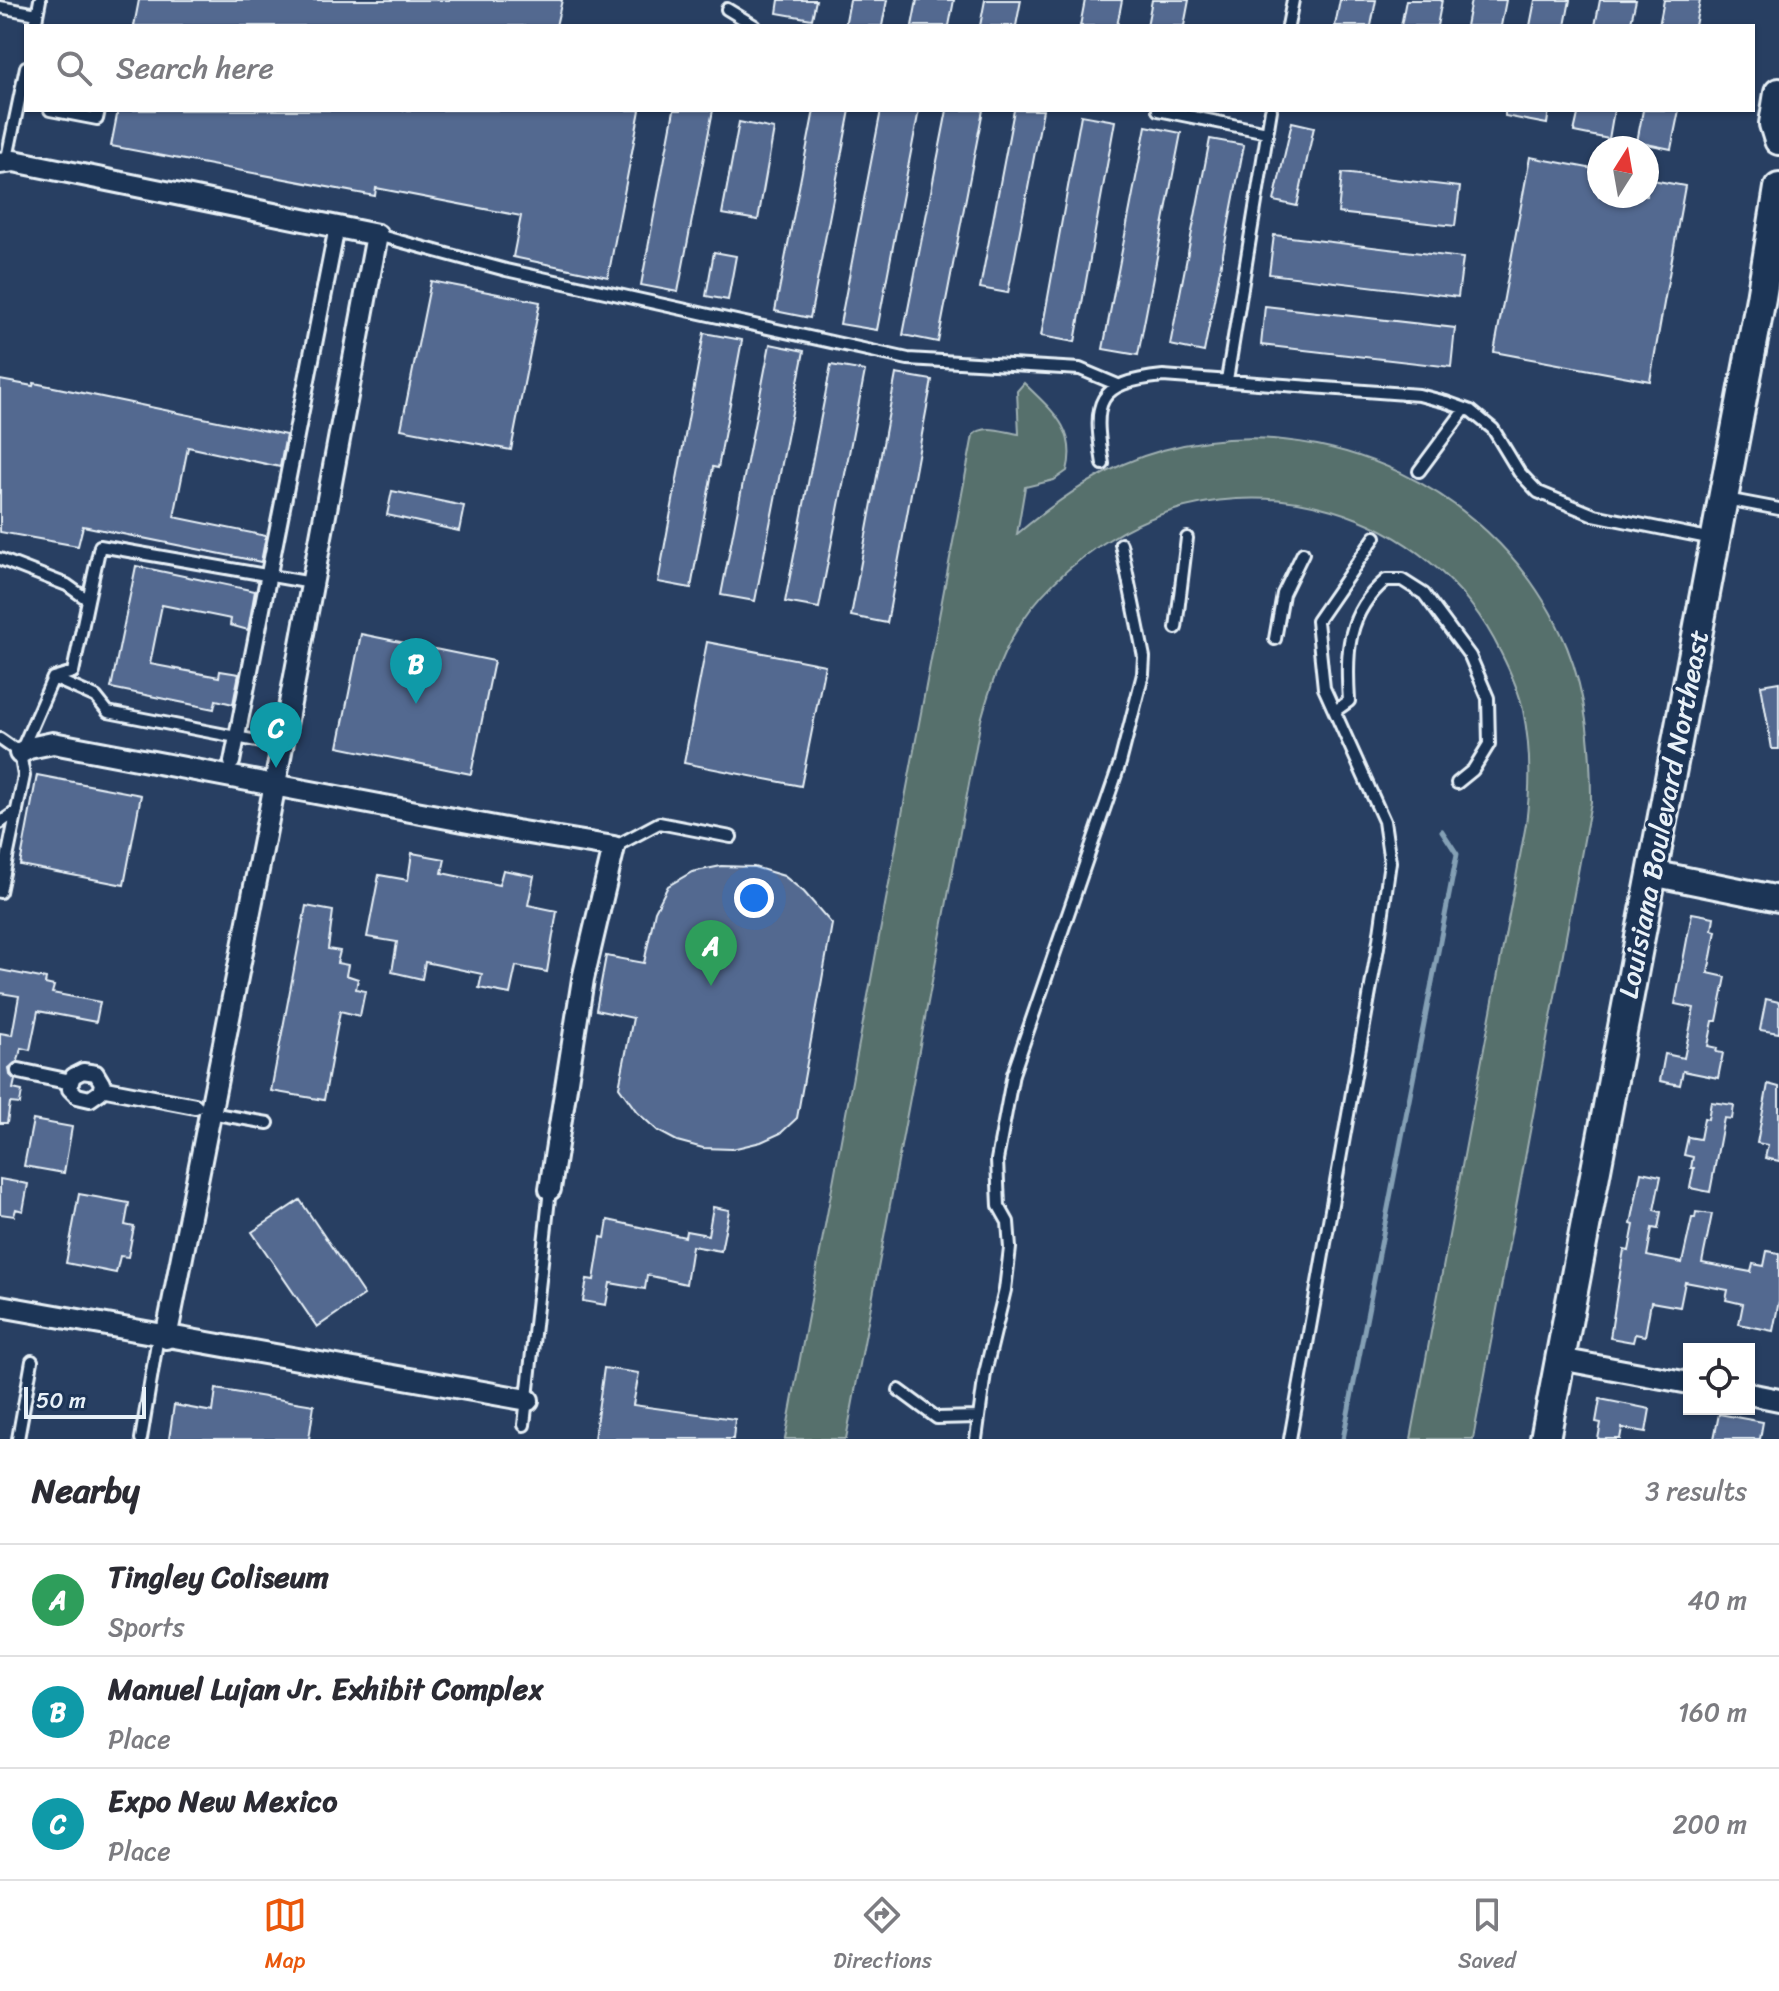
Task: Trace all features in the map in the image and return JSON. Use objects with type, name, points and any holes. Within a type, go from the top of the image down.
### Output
[{"type":"main road","points":[[1779,93],[1774,124],[1779,140]]},
{"type":"main road","name":"Louisiana Boulevard Northeast","points":[[1545,1439],[1715,539],[1765,299],[1779,188]]},
{"type":"street","points":[[3,163],[29,164],[377,235],[275,784],[203,1110],[162,1337]]},
{"type":"street","points":[[232,762],[337,227]]},
{"type":"street","points":[[20,753],[53,743],[614,847],[583,979],[550,1189]]},
{"type":"street","points":[[1652,873],[1779,899]]},
{"type":"street","points":[[19,1071],[71,1082],[70,1089],[77,1096],[90,1099],[101,1088],[203,1110]]},
{"type":"street","points":[[0,1306],[528,1400]]},
{"type":"street","points":[[1560,1359],[1683,1382]]},
{"type":"street","points":[[1755,1395],[1779,1400]]},
{"type":"lane","points":[[0,7],[36,21],[40,0]]},
{"type":"lane","points":[[1288,24],[1293,0]]},
{"type":"lane","points":[[727,9],[752,24]]},
{"type":"lane","points":[[3,163],[22,104]]},
{"type":"lane","points":[[60,112],[97,119],[99,112]]},
{"type":"lane","points":[[1168,112],[1267,132]]},
{"type":"lane","points":[[1227,380],[1271,112]]},
{"type":"lane","points":[[377,235],[506,270],[908,359],[1080,369],[1118,385]]},
{"type":"lane","points":[[1103,464],[1098,432],[1100,407],[1118,385],[1132,379],[1163,376],[1419,395],[1465,409],[1493,429],[1519,472],[1538,492],[1594,515],[1715,539]]},
{"type":"lane","points":[[1419,471],[1465,409]]},
{"type":"lane","points":[[1723,499],[1779,509]]},
{"type":"lane","points":[[1290,1439],[1378,947],[1390,862],[1384,821],[1324,688],[1317,621],[1375,537]]},
{"type":"lane","points":[[1176,628],[1187,538]]},
{"type":"lane","points":[[976,1439],[988,1360],[1009,1262],[1008,1222],[999,1206],[997,1160],[1013,1074],[1104,813],[1143,674],[1144,657],[1121,544]]},
{"type":"lane","points":[[0,892],[24,776],[20,753],[53,678],[73,672],[100,546],[312,583]]},
{"type":"lane","points":[[1275,639],[1283,594],[1303,553]]},
{"type":"lane","points":[[0,559],[38,571],[67,585],[88,600]]},
{"type":"lane","points":[[1335,711],[1349,701],[1346,658],[1350,634],[1375,590],[1386,580],[1402,580],[1424,594],[1459,638],[1488,698],[1489,744],[1473,770],[1457,783]]},
{"type":"lane","points":[[53,678],[96,697],[108,712],[282,746]]},
{"type":"lane","points":[[0,739],[20,753]]},
{"type":"lane","points":[[0,823],[17,811]]},
{"type":"lane","points":[[614,847],[659,823],[731,837]]},
{"type":"lane","points":[[203,1110],[268,1123]]},
{"type":"lane","points":[[524,1425],[550,1189]]},
{"type":"lane","points":[[141,1439],[162,1337]]},
{"type":"lane","points":[[18,1439],[32,1361]]},
{"type":"lane","points":[[899,1390],[937,1418],[978,1417]]},
{"type":"green space","points":[[1024,383],[1060,421],[1069,443],[1069,456],[1067,471],[1054,480],[1025,487],[1017,534],[1085,484],[1123,464],[1163,450],[1224,439],[1285,440],[1345,452],[1401,473],[1453,504],[1500,544],[1538,592],[1567,647],[1579,685],[1586,723],[1591,802],[1473,1439],[1411,1439],[1526,824],[1529,767],[1523,710],[1501,653],[1470,603],[1430,562],[1383,531],[1331,510],[1276,499],[1219,501],[1164,514],[1110,539],[1068,569],[1043,594],[1008,646],[994,677],[981,720],[846,1439],[785,1439],[973,435],[989,429],[1019,434],[1017,391]]},
{"type":"building","points":[[139,0],[562,0],[556,24],[134,24]]},
{"type":"building","points":[[779,0],[816,0],[812,19],[777,13]]},
{"type":"building","points":[[850,0],[887,0],[882,24],[845,24]]},
{"type":"building","points":[[917,0],[954,0],[949,24],[912,24]]},
{"type":"building","points":[[985,0],[1021,0],[1016,24],[980,24]]},
{"type":"building","points":[[1085,0],[1122,0],[1117,24],[1080,24]]},
{"type":"building","points":[[1152,0],[1189,0],[1184,24],[1147,24]]},
{"type":"building","points":[[1340,0],[1376,0],[1371,24],[1335,24]]},
{"type":"building","points":[[1406,0],[1442,0],[1437,24],[1401,24]]},
{"type":"building","points":[[1471,0],[1506,0],[1501,24],[1466,24]]},
{"type":"building","points":[[1535,0],[1570,0],[1565,24],[1530,24]]},
{"type":"building","points":[[1600,0],[1636,0],[1630,24],[1595,24]]},
{"type":"building","points":[[1664,0],[1700,0],[1695,24],[1659,24]]},
{"type":"building","points":[[118,112],[640,112],[608,277],[513,257],[521,216],[376,188],[375,196],[111,146]]},
{"type":"building","points":[[674,112],[713,112],[678,292],[641,285]]},
{"type":"building","points":[[814,112],[850,112],[810,318],[775,311]]},
{"type":"building","points":[[881,112],[919,112],[877,330],[840,324]]},
{"type":"building","points":[[947,112],[983,112],[938,342],[903,335]]},
{"type":"building","points":[[1014,112],[1043,112],[1008,293],[980,288]]},
{"type":"building","points":[[1505,112],[1549,112],[1547,124],[1505,116]]},
{"type":"building","points":[[1579,112],[1614,112],[1610,136],[1574,132]]},
{"type":"building","points":[[1643,112],[1679,112],[1671,149],[1659,147],[1659,136],[1638,136]]},
{"type":"building","points":[[1081,115],[1115,121],[1075,342],[1041,336]]},
{"type":"building","points":[[739,122],[774,129],[758,220],[722,214]]},
{"type":"building","points":[[1292,122],[1314,127],[1297,206],[1274,201]]},
{"type":"building","points":[[1146,126],[1181,133],[1138,355],[1103,349]]},
{"type":"building","points":[[1210,139],[1244,145],[1204,352],[1170,345]]},
{"type":"building","points":[[1530,157],[1587,168],[1587,208],[1659,208],[1659,181],[1685,186],[1650,381],[1494,352]]},
{"type":"building","points":[[1342,173],[1460,187],[1455,226],[1338,213]]},
{"type":"building","points":[[1274,235],[1463,258],[1458,297],[1269,274]]},
{"type":"building","points":[[714,252],[736,256],[728,300],[706,296]]},
{"type":"building","points":[[431,281],[540,302],[511,450],[401,429]]},
{"type":"building","points":[[1265,306],[1455,328],[1451,367],[1261,345]]},
{"type":"building","points":[[704,333],[742,340],[718,468],[713,467],[691,588],[658,582]]},
{"type":"building","points":[[770,344],[804,351],[755,601],[721,595]]},
{"type":"building","points":[[831,365],[865,371],[819,608],[785,602]]},
{"type":"building","points":[[896,374],[932,380],[887,623],[851,616]]},
{"type":"building","points":[[0,380],[33,386],[34,383],[286,435],[280,467],[188,447],[174,517],[266,536],[261,562],[83,526],[78,546],[0,532]]},
{"type":"building","points":[[392,491],[464,506],[459,531],[387,515]]},
{"type":"building","points":[[136,566],[255,591],[248,630],[230,625],[231,619],[162,605],[150,664],[219,677],[220,671],[239,674],[233,704],[216,700],[214,709],[111,688]]},
{"type":"building","points":[[361,634],[494,661],[471,774],[338,747]]},
{"type":"building","points":[[707,642],[825,665],[801,786],[684,763]]},
{"type":"building","points":[[1779,682],[1779,749],[1772,749],[1761,685]]},
{"type":"building","points":[[37,775],[141,795],[124,885],[20,865]]},
{"type":"building","points":[[412,853],[445,859],[442,873],[499,885],[503,870],[534,876],[528,905],[557,911],[547,972],[516,966],[510,994],[479,988],[482,974],[425,962],[422,979],[392,972],[397,942],[367,937],[379,875],[408,880]]},
{"type":"building","points":[[721,866],[754,867],[784,876],[804,892],[832,924],[797,1118],[781,1133],[732,1149],[703,1148],[677,1141],[658,1131],[637,1112],[619,1087],[633,1018],[596,1010],[606,956],[644,963],[655,911],[668,886],[692,872]]},
{"type":"building","points":[[306,906],[333,911],[328,949],[340,951],[337,963],[348,965],[346,975],[358,979],[356,989],[365,991],[360,1016],[340,1011],[324,1100],[271,1091]]},
{"type":"building","points":[[1692,913],[1714,917],[1712,930],[1716,931],[1708,973],[1726,977],[1708,1046],[1723,1053],[1718,1078],[1683,1071],[1680,1085],[1660,1081],[1665,1054],[1684,1058],[1694,1008],[1675,1004]]},
{"type":"building","points":[[0,970],[46,979],[45,984],[54,986],[52,993],[100,1002],[96,1022],[38,1011],[30,1050],[21,1048],[18,1061],[9,1068],[15,1080],[13,1089],[22,1091],[20,1104],[10,1103],[7,1123],[0,1123],[0,1033],[12,1035],[19,996],[0,993]]},
{"type":"building","points":[[1766,999],[1779,1002],[1779,1033],[1760,1030]]},
{"type":"building","points":[[1768,1084],[1779,1087],[1779,1161],[1765,1158],[1768,1145],[1757,1143]]},
{"type":"building","points":[[1711,1102],[1734,1105],[1732,1119],[1724,1118],[1710,1192],[1690,1188],[1693,1157],[1684,1155],[1688,1137],[1700,1139]]},
{"type":"building","points":[[33,1120],[72,1127],[64,1173],[24,1166]]},
{"type":"building","points":[[1641,1172],[1661,1176],[1654,1210],[1661,1212],[1658,1229],[1652,1228],[1647,1256],[1682,1263],[1696,1212],[1712,1214],[1702,1263],[1751,1272],[1753,1264],[1764,1266],[1767,1251],[1779,1253],[1779,1301],[1773,1331],[1739,1324],[1743,1304],[1726,1300],[1728,1290],[1685,1282],[1680,1307],[1651,1302],[1645,1336],[1635,1334],[1633,1342],[1610,1338],[1624,1250],[1629,1251],[1634,1225],[1631,1224]]},
{"type":"building","points":[[0,1179],[28,1184],[23,1211],[16,1209],[14,1216],[0,1214]]},
{"type":"building","points":[[79,1194],[129,1203],[125,1225],[134,1227],[128,1257],[120,1256],[116,1273],[66,1263]]},
{"type":"building","points":[[300,1200],[364,1295],[317,1327],[252,1232]]},
{"type":"building","points":[[713,1207],[729,1210],[721,1251],[692,1246],[686,1284],[647,1275],[645,1289],[610,1283],[606,1305],[583,1301],[587,1279],[594,1280],[601,1237],[605,1238],[608,1220],[685,1237],[686,1231],[708,1235]]},
{"type":"building","points":[[604,1368],[639,1373],[633,1405],[735,1419],[733,1439],[594,1439]]},
{"type":"building","points":[[216,1389],[314,1405],[309,1439],[169,1439],[174,1405],[213,1412]]},
{"type":"building","points":[[1600,1399],[1650,1409],[1646,1432],[1622,1428],[1620,1439],[1598,1439],[1601,1423],[1596,1422]]},
{"type":"building","points":[[1719,1415],[1763,1422],[1760,1439],[1714,1439]]},
{"type":"waterway","points":[[1343,1439],[1457,854],[1442,831]]},
{"type":"place","name":"Manuel Lujan Jr. Exhibit Complex","points":[[416,704]]},
{"type":"place","name":"Expo New Mexico","points":[[276,768]]},
{"type":"place","name":"Tingley Coliseum","points":[[711,986]]}]
